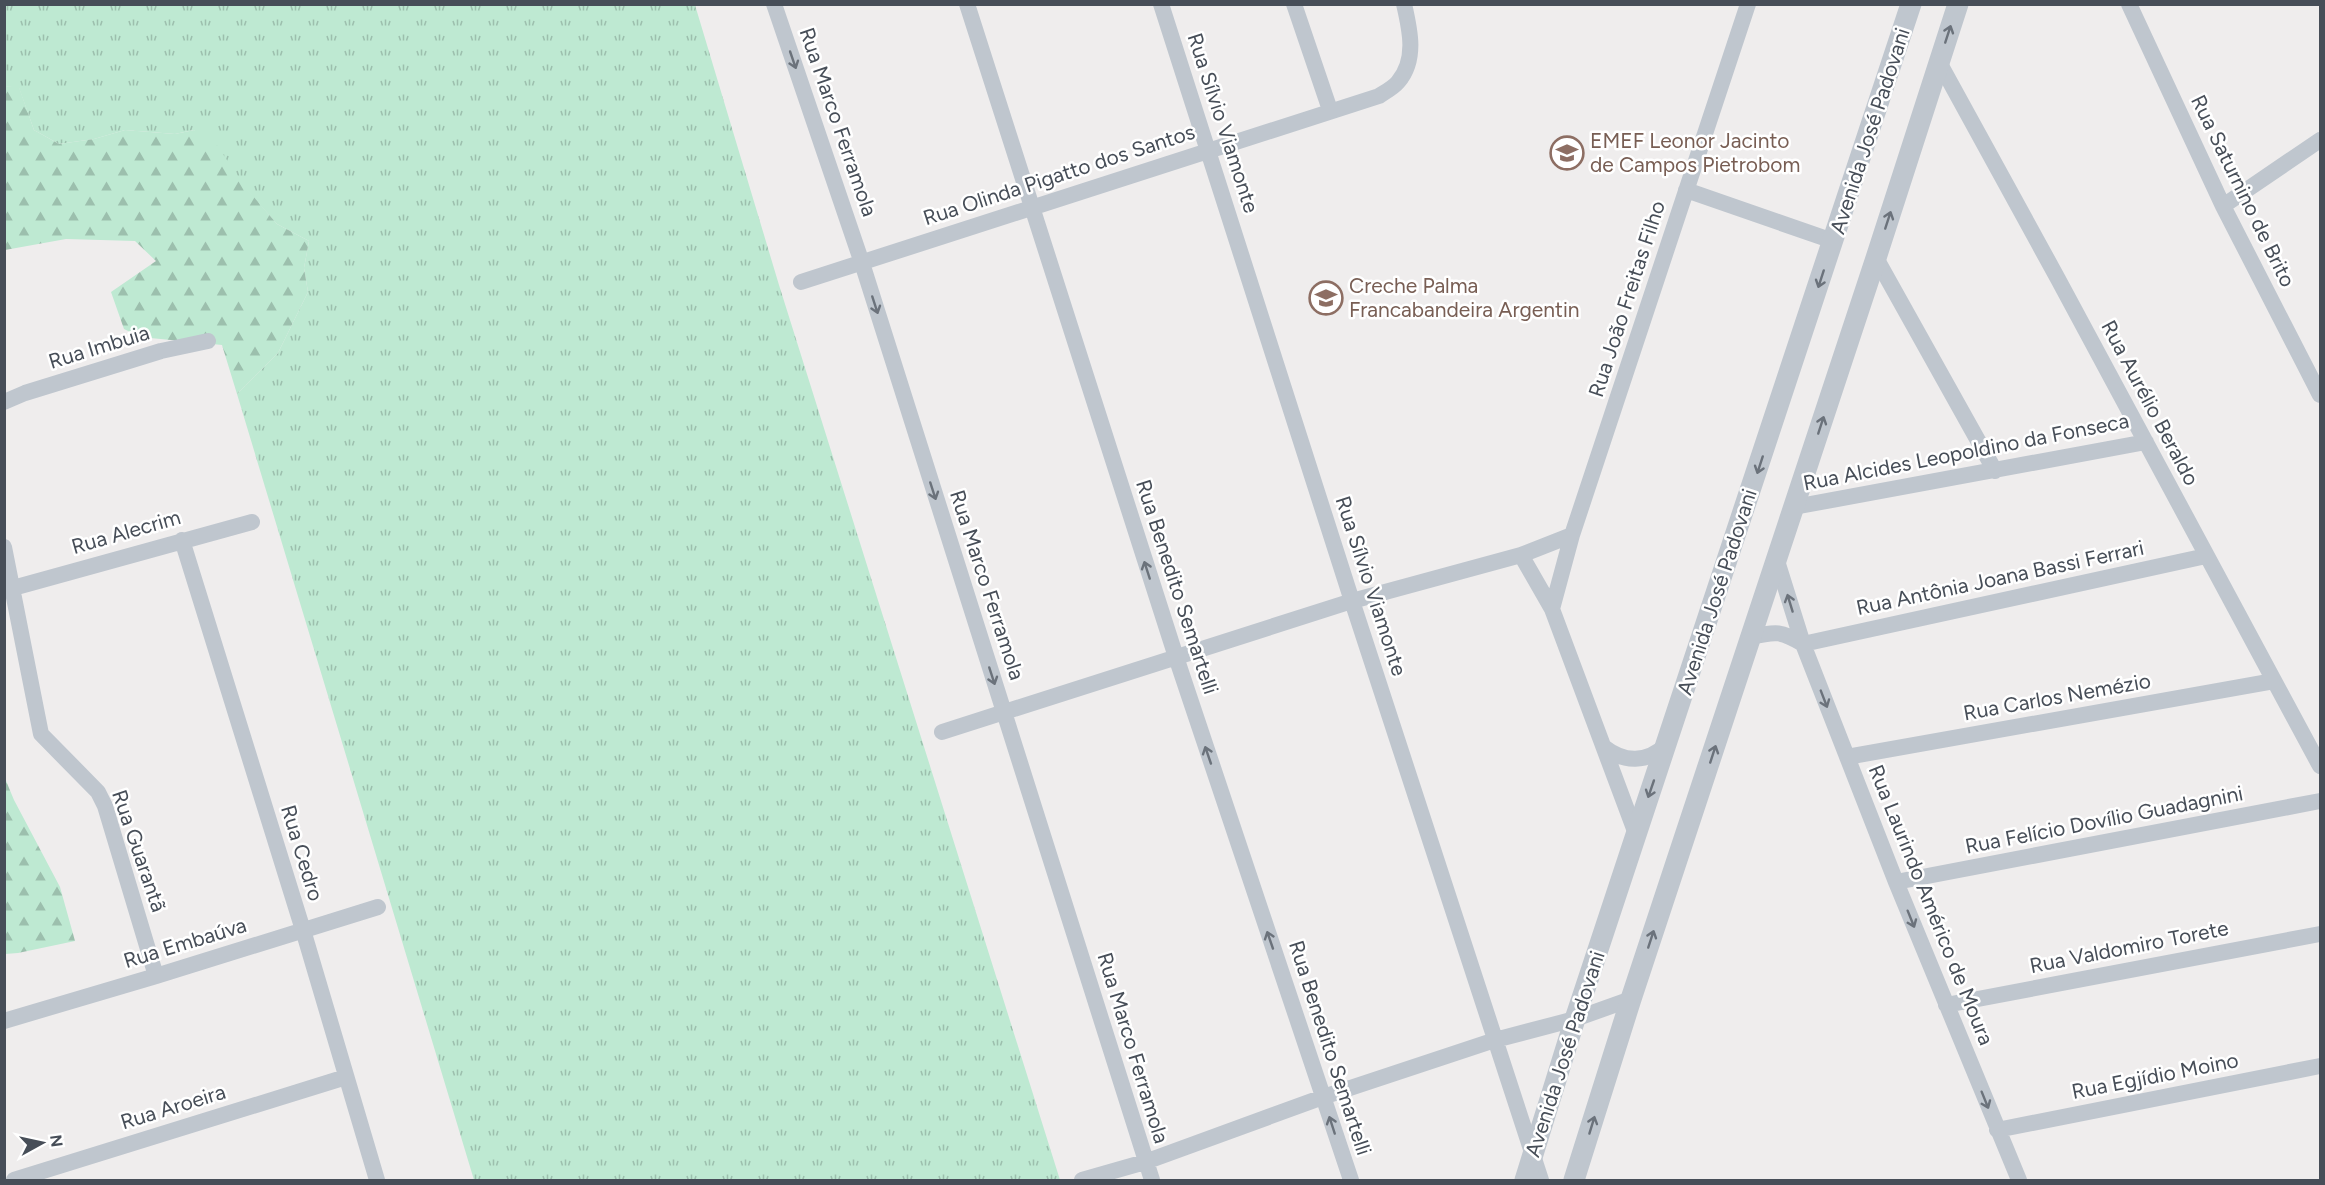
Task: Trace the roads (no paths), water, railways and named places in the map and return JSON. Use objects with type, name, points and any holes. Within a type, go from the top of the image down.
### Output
[{"type":"street","name":"Rua Marco Ferramola","points":[[774,4],[861,263],[1152,1180]]},
{"type":"street","name":"Rua Benedito Semartelli","points":[[967,4],[1176,657],[1351,1180]]},
{"type":"street","name":"Rua Sílvio Viamonte","points":[[1161,4],[1352,601],[1541,1180]]},
{"type":"street","points":[[1294,4],[1330,110]]},
{"type":"street","name":"Rua João Freitas Filho","points":[[1552,609],[1572,535],[1748,4]]},
{"type":"street","name":"Avenida José Padovani","points":[[1524,1180],[1575,1019],[1911,4]]},
{"type":"street","name":"Avenida José Padovani","points":[[1574,1180],[1631,999],[1777,561],[1958,4]]},
{"type":"street","name":"Rua Saturnino de Brito","points":[[2129,4],[2223,206],[2320,395]]},
{"type":"street","name":"Rua Olinda Pigatto dos Santos","points":[[801,282],[1379,96],[1397,84],[1405,72],[1410,56],[1411,40],[1406,10]]},
{"type":"street","name":"Rua Aurélio Beraldo","points":[[1939,62],[2320,766]]},
{"type":"street","points":[[2223,206],[2320,140]]},
{"type":"street","points":[[1686,190],[1833,241]]},
{"type":"street","points":[[1876,258],[1995,471]]},
{"type":"street","name":"Rua Imbuia","points":[[4,402],[25,393],[161,351],[208,341]]},
{"type":"street","name":"Rua Alcides Leopoldino da Fonseca","points":[[1794,507],[2146,442]]},
{"type":"street","name":"Rua Alecrim","points":[[13,588],[252,522]]},
{"type":"street","points":[[942,732],[1352,601],[1521,555],[1572,535]]},
{"type":"street","name":"Rua Cedro","points":[[182,540],[303,930],[377,1180]]},
{"type":"street","name":"Rua Guarantã","points":[[4,547],[41,734],[98,792],[105,806],[156,976]]},
{"type":"street","points":[[1521,555],[1552,609],[1636,834]]},
{"type":"street","name":"Rua Antônia Joana Bassi Ferrari","points":[[1803,644],[2206,556]]},
{"type":"street","name":"Rua Laurindo Américo de Moura","points":[[1777,561],[1803,644],[1847,757],[2019,1180]]},
{"type":"street","points":[[1751,637],[1779,632],[1803,644]]},
{"type":"street","name":"Rua Carlos Nemézio","points":[[1847,757],[2274,681]]},
{"type":"street","points":[[1604,747],[1612,754],[1633,760],[1651,756],[1666,745]]},
{"type":"street","name":"Rua Felício Dovílio Guadagnini","points":[[1896,882],[2320,801]]},
{"type":"street","name":"Rua Embaúva","points":[[4,1021],[378,907]]},
{"type":"street","name":"Rua Valdomiro Torete","points":[[1946,1005],[2320,934]]},
{"type":"street","points":[[1082,1180],[1145,1162],[1323,1096],[1495,1040],[1575,1019],[1631,999]]},
{"type":"street","name":"Rua Egjídio Moino","points":[[1997,1130],[2320,1066]]},
{"type":"street","name":"Rua Aroeira","points":[[14,1180],[346,1077]]},
{"type":"place","name":"EMEF Leonor Jacinto de Campos Pietrobom","points":[[1567,153]]},
{"type":"place","name":"Creche Palma Francabandeira Argentin","points":[[1326,298]]}]
